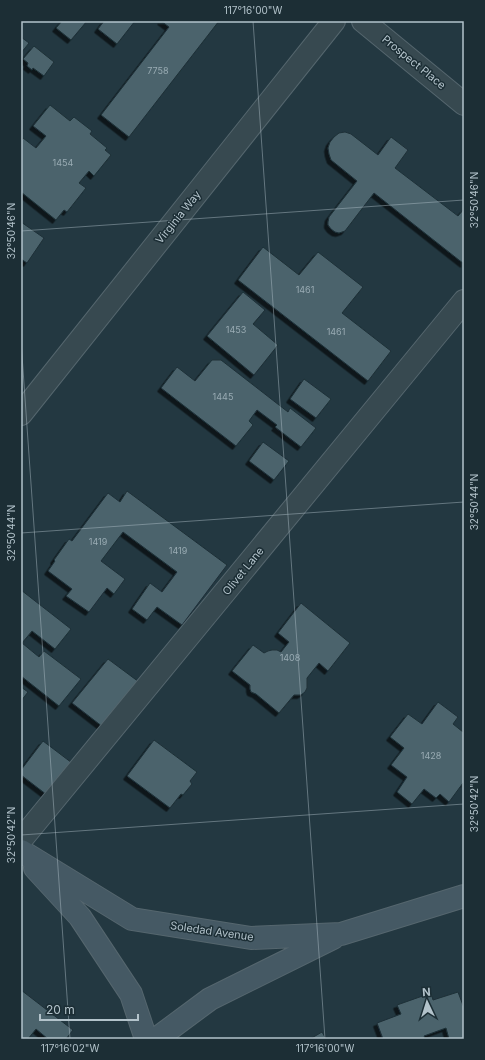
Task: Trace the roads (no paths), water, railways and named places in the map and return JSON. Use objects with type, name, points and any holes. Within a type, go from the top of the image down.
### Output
[{"type":"street","name":"Virginia Way","points":[[21,414],[334,21]]},
{"type":"street","name":"Prospect Place","points":[[364,21],[464,104]]},
{"type":"street","name":"Olivet Lane","points":[[21,840],[464,301]]},
{"type":"street","name":"Soledad Avenue","points":[[21,852],[132,919],[251,938],[341,934],[464,896]]},
{"type":"street","points":[[21,852],[80,917],[131,994],[146,1039]]},
{"type":"street","points":[[441,903],[464,886]]},
{"type":"street","points":[[156,1039],[210,999],[341,934]]}]
